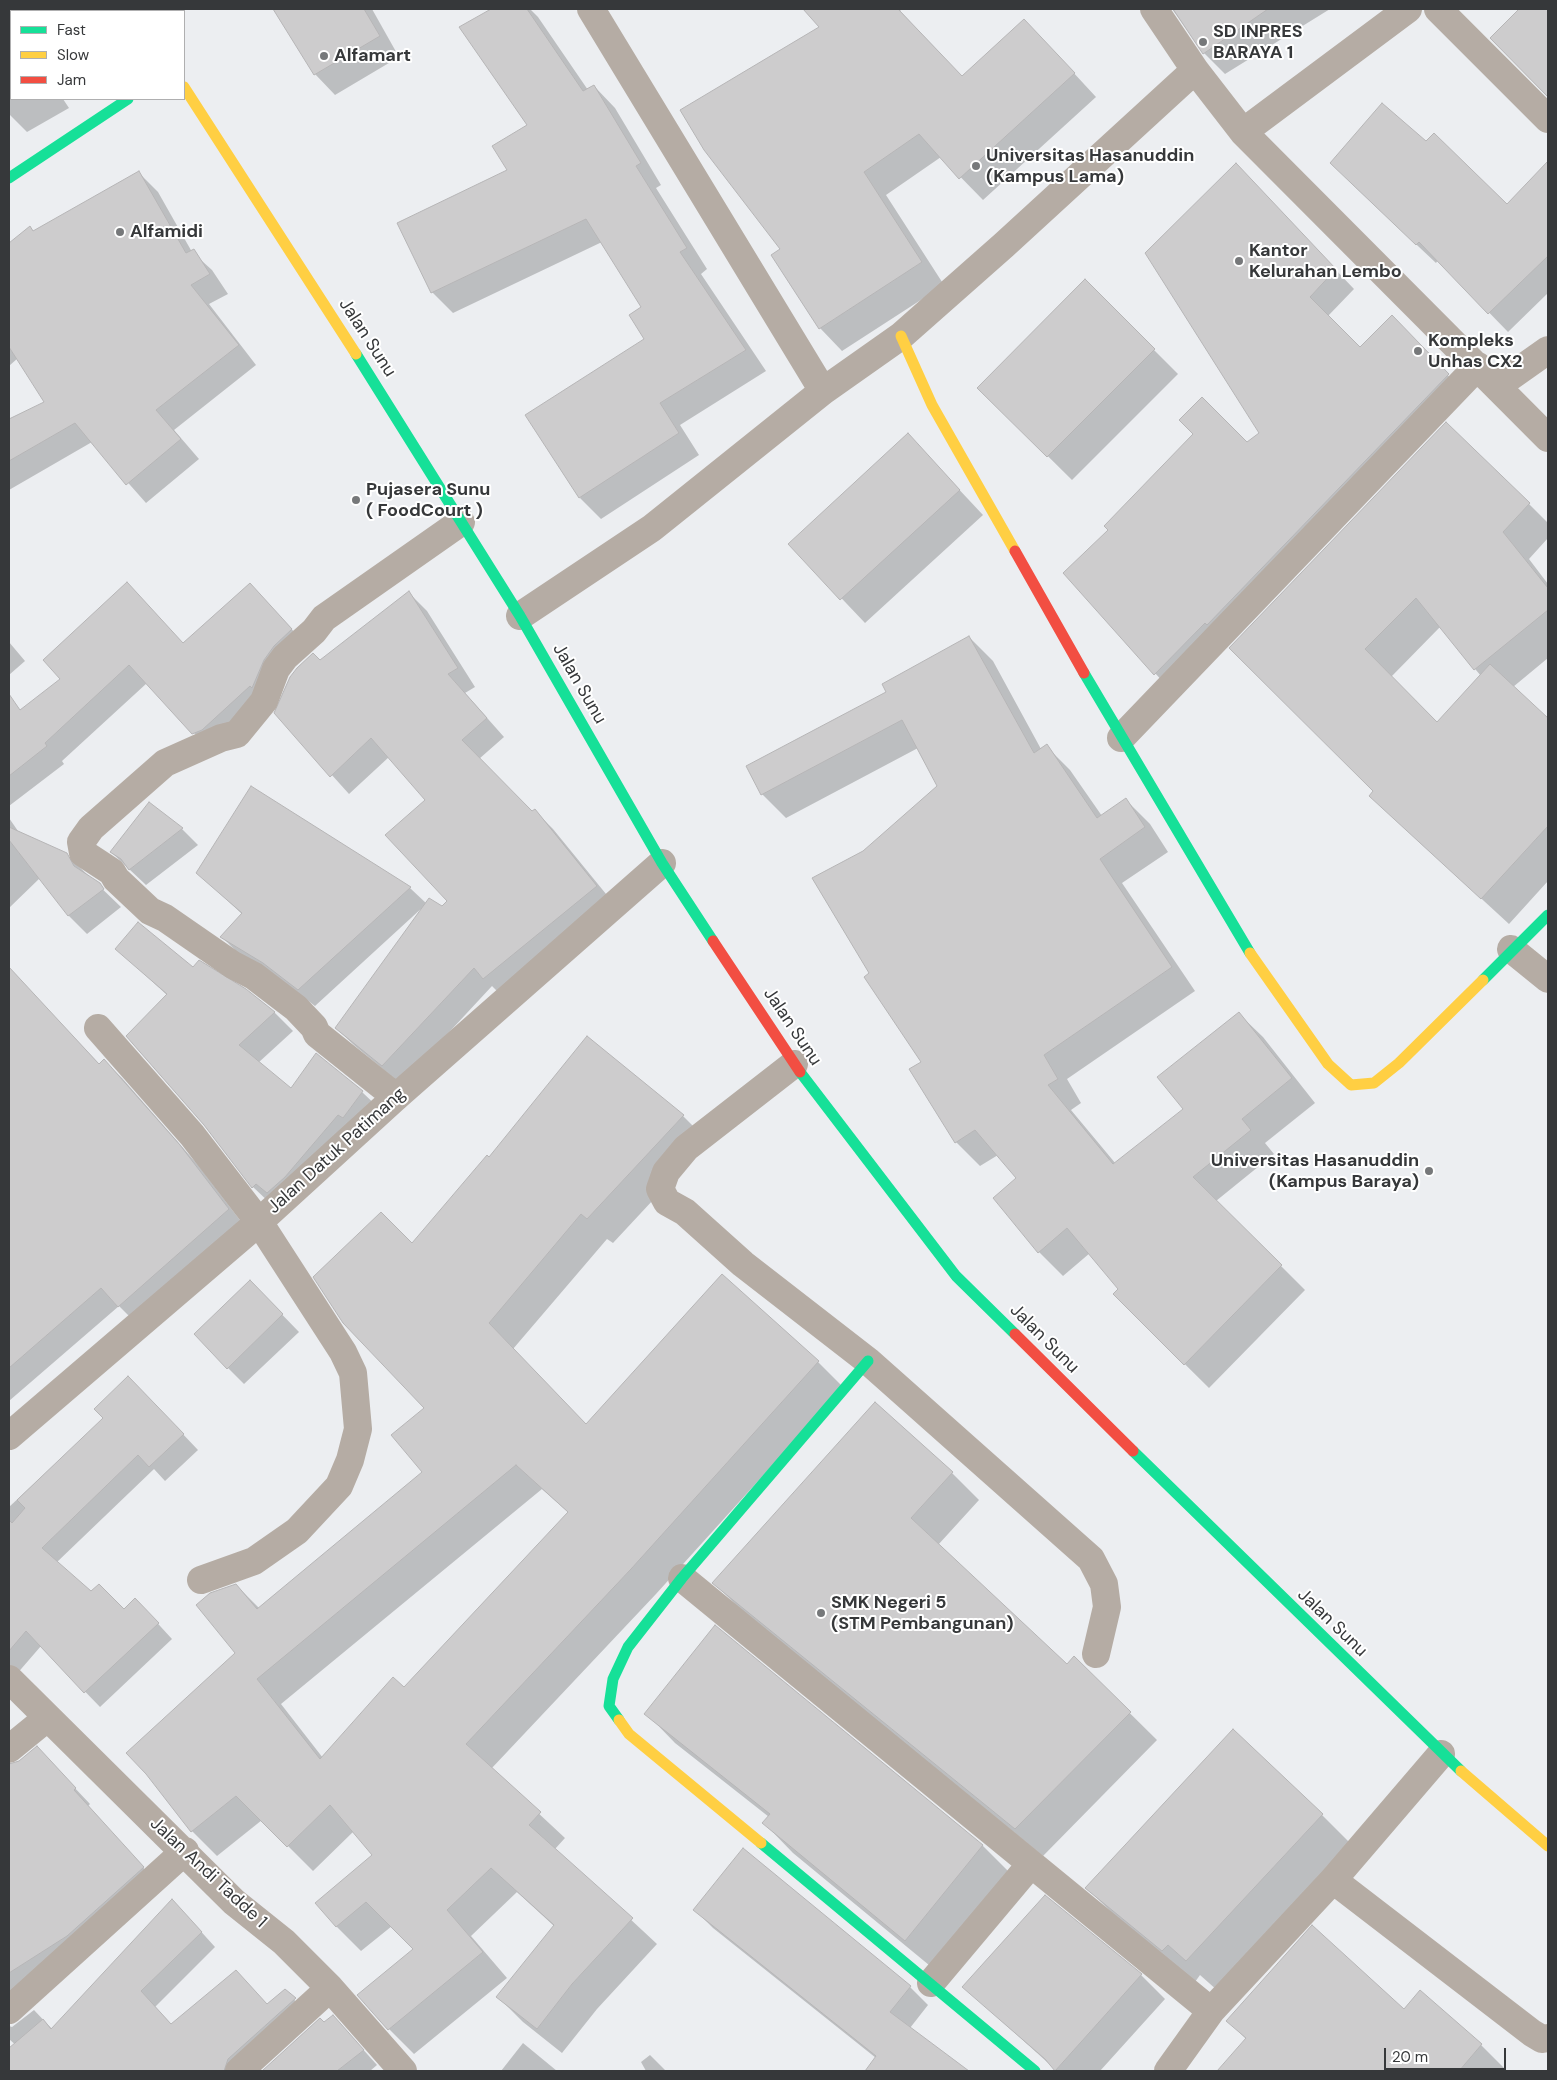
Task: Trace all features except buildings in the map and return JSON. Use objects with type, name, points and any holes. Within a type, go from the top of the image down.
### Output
[{"type":"street","points":[[591,9],[824,391]]},
{"type":"street","points":[[1154,9],[1195,70],[1243,132],[1548,438]]},
{"type":"street","points":[[1243,132],[1408,9]]},
{"type":"street","points":[[1438,9],[1548,119]]},
{"type":"street","points":[[520,616],[652,528],[824,391],[901,336],[1004,245],[1195,70]]},
{"type":"street","name":"Jalan Sunu","points":[[185,89],[366,367],[520,616],[662,863],[794,1064],[956,1276],[1441,1754],[1548,1846]]},
{"type":"street","points":[[9,178],[126,100]]},
{"type":"street","points":[[901,336],[932,405],[1121,738],[1255,961],[1328,1064],[1351,1085],[1374,1083],[1399,1063],[1548,915]]},
{"type":"street","points":[[1497,386],[1548,350]]},
{"type":"street","points":[[1121,738],[1478,366]]},
{"type":"street","points":[[396,1097],[317,1034],[314,1027],[296,1008],[254,976],[232,965],[165,918],[150,912],[116,880],[112,872],[83,853],[81,842],[91,828],[165,763],[220,738],[237,734],[264,701],[276,668],[285,657],[314,631],[324,618],[461,522]]},
{"type":"street","name":"Jalan Datuk Patimang","points":[[9,1436],[259,1222],[396,1097],[662,863]]},
{"type":"street","points":[[1512,949],[1548,979]]},
{"type":"street","points":[[98,1028],[192,1135],[259,1222],[343,1352],[353,1373],[358,1429],[350,1460],[339,1486],[297,1531],[254,1561],[201,1580]]},
{"type":"street","points":[[794,1064],[686,1148],[666,1172],[660,1189],[667,1202],[684,1212],[744,1264],[868,1361],[1092,1559],[1104,1584],[1107,1607],[1096,1654]]},
{"type":"street","points":[[868,1361],[682,1578],[628,1647],[613,1679],[609,1706],[629,1734],[931,1983],[1034,2071]]},
{"type":"street","points":[[682,1578],[1211,2011]]},
{"type":"street","name":"Jalan Andi Tadde 1","points":[[9,1679],[234,1902],[284,1942],[330,1988],[403,2071]]},
{"type":"street","points":[[9,1749],[47,1718]]},
{"type":"street","points":[[1168,2071],[1211,2011],[1333,1880],[1441,1754]]},
{"type":"street","points":[[9,2010],[184,1852]]},
{"type":"street","points":[[931,1983],[1031,1864]]},
{"type":"street","points":[[1333,1880],[1532,2034],[1542,2039],[1548,2038]]},
{"type":"street","points":[[239,2071],[330,1988]]},
{"type":"traffic: fast","points":[[9,178],[126,100]]},
{"type":"traffic: fast","points":[[356,354],[520,616],[662,863],[713,941]]},
{"type":"traffic: fast","points":[[1084,673],[1250,953]]},
{"type":"traffic: fast","points":[[1483,980],[1548,915]]},
{"type":"traffic: fast","points":[[800,1072],[956,1276],[1015,1334]]},
{"type":"traffic: fast","points":[[619,1720],[609,1706],[613,1679],[628,1647],[682,1578],[868,1361]]},
{"type":"traffic: fast","points":[[1133,1451],[1461,1771]]},
{"type":"traffic: fast","points":[[761,1843],[1035,2071]]},
{"type":"traffic: slow","points":[[185,89],[356,354]]},
{"type":"traffic: slow","points":[[901,336],[932,405],[1015,551]]},
{"type":"traffic: slow","points":[[1250,953],[1328,1064],[1351,1085],[1374,1083],[1399,1063],[1483,980]]},
{"type":"traffic: slow","points":[[619,1720],[629,1734],[761,1843]]},
{"type":"traffic: slow","points":[[1461,1771],[1548,1846]]},
{"type":"traffic: jam","points":[[1015,551],[1084,673]]},
{"type":"traffic: jam","points":[[713,941],[800,1072]]},
{"type":"traffic: jam","points":[[1015,1334],[1133,1451]]},
{"type":"place","name":"SD INPRES BARAYA 1","points":[[1203,42]]},
{"type":"place","name":"Alfamart","points":[[324,56]]},
{"type":"place","name":"Universitas Hasanuddin (Kampus Lama)","points":[[976,166]]},
{"type":"place","name":"Alfamidi","points":[[120,232]]},
{"type":"place","name":"Kantor Kelurahan Lembo","points":[[1239,261]]},
{"type":"place","name":"Kompleks Unhas CX2","points":[[1418,351]]},
{"type":"place","name":"Pujasera Sunu ( FoodCourt )","points":[[356,500]]},
{"type":"place","name":"Universitas Hasanuddin (Kampus Baraya)","points":[[1429,1171]]},
{"type":"place","name":"SMK Negeri 5 (STM Pembangunan)","points":[[821,1613]]}]
